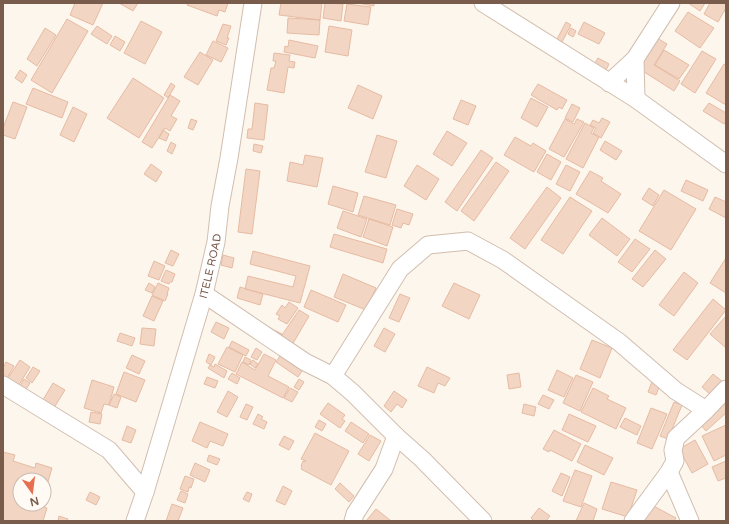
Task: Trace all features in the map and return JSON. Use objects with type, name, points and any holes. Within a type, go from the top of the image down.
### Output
[{"type":"street","name":"ITELE ROAD","points":[[135,521],[204,294],[216,242],[220,206],[253,3]]},
{"type":"street","points":[[483,3],[636,99],[726,164]]},
{"type":"street","points":[[609,83],[635,58],[671,3]]},
{"type":"street","points":[[635,58],[636,99]]},
{"type":"street","points":[[333,376],[400,269],[428,245],[468,240],[502,260],[619,342],[676,391],[706,410]]},
{"type":"street","points":[[204,294],[305,362],[333,376],[353,392],[483,521]]},
{"type":"street","points":[[3,385],[109,450],[145,492]]},
{"type":"street","points":[[632,521],[669,472],[675,461],[673,450],[676,438],[706,410],[726,388]]},
{"type":"street","points":[[353,521],[384,469],[396,436]]},
{"type":"street","points":[[669,472],[690,521]]},
{"type":"building","points":[[75,3],[103,3],[93,25],[70,15]]},
{"type":"building","points":[[119,3],[138,3],[133,11]]},
{"type":"building","points":[[188,3],[228,3],[225,12],[219,10],[217,16],[187,5]]},
{"type":"building","points":[[281,3],[322,3],[320,20],[279,15]]},
{"type":"building","points":[[325,3],[343,4],[341,21],[323,18]]},
{"type":"building","points":[[358,3],[374,3],[374,6]]},
{"type":"building","points":[[688,3],[705,3],[700,11]]},
{"type":"building","points":[[710,3],[726,3],[726,8],[718,22],[704,14]]},
{"type":"building","points":[[347,4],[371,7],[368,25],[344,21]]},
{"type":"building","points":[[688,12],[714,28],[700,48],[675,31]]},
{"type":"building","points":[[288,18],[320,20],[319,35],[287,33]]},
{"type":"building","points":[[67,19],[88,31],[52,93],[31,80]]},
{"type":"building","points":[[141,21],[162,32],[145,64],[124,53]]},
{"type":"building","points":[[566,22],[571,25],[562,42],[557,39]]},
{"type":"building","points":[[584,22],[605,33],[599,44],[578,34]]},
{"type":"building","points":[[223,24],[231,26],[226,45],[216,41]]},
{"type":"building","points":[[97,26],[112,36],[107,44],[91,34]]},
{"type":"building","points":[[329,26],[352,30],[348,56],[325,52]]},
{"type":"building","points":[[45,28],[56,35],[37,66],[27,59]]},
{"type":"building","points":[[571,28],[576,31],[573,37],[568,34]]},
{"type":"building","points":[[115,36],[125,42],[120,51],[110,45]]},
{"type":"building","points":[[657,38],[667,44],[654,65],[680,81],[674,91],[638,68]]},
{"type":"building","points":[[289,40],[318,46],[315,58],[284,52],[285,46],[288,47]]},
{"type":"building","points":[[213,41],[228,48],[221,62],[206,55]]},
{"type":"building","points":[[664,50],[689,65],[679,79],[655,65]]},
{"type":"building","points":[[702,51],[716,59],[695,93],[681,84]]},
{"type":"building","points":[[200,52],[213,60],[198,85],[184,77]]},
{"type":"building","points":[[274,53],[290,55],[289,61],[295,62],[294,68],[288,67],[284,93],[267,90],[271,68],[274,68],[276,61],[273,61]]},
{"type":"building","points":[[598,58],[609,64],[604,74],[592,68]]},
{"type":"building","points":[[724,64],[726,65],[726,105],[706,93]]},
{"type":"building","points":[[20,70],[27,75],[22,83],[15,78]]},
{"type":"building","points":[[133,78],[164,98],[139,138],[107,118]]},
{"type":"building","points":[[171,83],[175,86],[168,98],[164,95]]},
{"type":"building","points":[[538,84],[567,100],[562,109],[559,107],[557,110],[531,95]]},
{"type":"building","points":[[358,85],[382,96],[373,119],[348,108]]},
{"type":"building","points":[[33,88],[68,102],[62,118],[26,104]]},
{"type":"building","points":[[170,95],[180,101],[171,116],[177,119],[170,131],[165,128],[152,148],[142,142]]},
{"type":"building","points":[[531,98],[548,107],[537,127],[521,118]]},
{"type":"building","points":[[461,100],[476,106],[468,125],[453,119]]},
{"type":"building","points":[[13,102],[27,107],[15,139],[3,135],[3,128]]},
{"type":"building","points":[[255,103],[268,105],[264,140],[247,138],[248,129],[252,129]]},
{"type":"building","points":[[709,103],[726,113],[726,121],[724,124],[703,111]]},
{"type":"building","points":[[572,104],[580,108],[573,122],[565,118]]},
{"type":"building","points":[[73,107],[87,114],[74,142],[60,135]]},
{"type":"building","points":[[602,118],[610,122],[601,138],[593,133],[596,128],[590,125],[593,120],[599,123]]},
{"type":"building","points":[[191,119],[197,121],[193,130],[188,128]]},
{"type":"building","points":[[565,119],[574,124],[577,119],[584,122],[564,157],[549,149]]},
{"type":"building","points":[[585,123],[594,128],[591,133],[599,137],[583,168],[566,159]]},
{"type":"building","points":[[163,130],[169,134],[166,141],[159,138]]},
{"type":"building","points":[[447,131],[467,143],[452,166],[433,154]]},
{"type":"building","points":[[377,135],[397,141],[386,178],[365,172]]},
{"type":"building","points":[[515,137],[531,146],[533,143],[546,151],[534,172],[504,155]]},
{"type":"building","points":[[605,141],[622,151],[616,160],[600,150]]},
{"type":"building","points":[[171,142],[176,145],[172,154],[167,151]]},
{"type":"building","points":[[254,144],[263,146],[261,153],[253,151]]},
{"type":"building","points":[[481,150],[493,158],[457,211],[445,202]]},
{"type":"building","points":[[547,154],[561,162],[551,180],[537,172]]},
{"type":"building","points":[[305,155],[323,158],[317,187],[287,181],[290,162],[303,165]]},
{"type":"building","points":[[496,162],[509,171],[474,221],[461,211]]},
{"type":"building","points":[[151,164],[162,172],[156,182],[144,174]]},
{"type":"building","points":[[417,165],[439,179],[426,200],[404,186]]},
{"type":"building","points":[[566,165],[580,172],[570,191],[556,184]]},
{"type":"building","points":[[246,169],[260,171],[252,234],[238,232]]},
{"type":"building","points":[[590,171],[603,178],[601,181],[621,194],[608,213],[576,194]]},
{"type":"building","points":[[686,180],[708,190],[703,201],[681,191]]},
{"type":"building","points":[[333,186],[358,193],[353,212],[328,204]]},
{"type":"building","points":[[547,187],[561,198],[525,249],[510,238]]},
{"type":"building","points":[[649,188],[659,195],[653,206],[642,199]]},
{"type":"building","points":[[664,190],[696,209],[671,250],[639,231]]},
{"type":"building","points":[[364,196],[396,205],[390,225],[358,215]]},
{"type":"building","points":[[570,197],[592,211],[563,254],[541,240]]},
{"type":"building","points":[[715,197],[726,202],[726,218],[709,209]]},
{"type":"building","points":[[397,209],[413,214],[409,225],[403,223],[401,228],[392,225]]},
{"type":"building","points":[[343,211],[367,219],[361,237],[337,228]]},
{"type":"building","points":[[602,218],[630,239],[617,256],[589,235]]},
{"type":"building","points":[[369,219],[393,227],[387,246],[363,237]]},
{"type":"building","points":[[334,234],[387,249],[383,263],[330,247]]},
{"type":"building","points":[[635,239],[650,249],[632,272],[618,262]]},
{"type":"building","points":[[171,250],[179,254],[173,266],[165,263]]},
{"type":"building","points":[[655,250],[666,259],[643,287],[632,279]]},
{"type":"building","points":[[253,251],[310,266],[300,303],[245,289],[248,276],[293,287],[296,276],[250,264]]},
{"type":"building","points":[[223,255],[234,258],[232,268],[221,265]]},
{"type":"building","points":[[726,258],[726,293],[710,283]]},
{"type":"building","points":[[154,261],[165,266],[159,280],[148,276]]},
{"type":"building","points":[[166,270],[175,274],[172,282],[169,284],[161,281]]},
{"type":"building","points":[[684,272],[698,283],[674,316],[659,305]]},
{"type":"building","points":[[343,274],[376,288],[366,310],[334,297]]},
{"type":"building","points":[[149,283],[155,287],[152,293],[145,290]]},
{"type":"building","points":[[158,283],[169,288],[165,301],[152,295]]},
{"type":"building","points":[[454,283],[480,295],[469,319],[442,306]]},
{"type":"building","points":[[240,287],[263,294],[260,305],[237,298]]},
{"type":"building","points":[[311,290],[346,305],[338,322],[304,307]]},
{"type":"building","points":[[400,294],[410,298],[399,322],[389,318]]},
{"type":"building","points":[[152,296],[163,301],[154,321],[143,316]]},
{"type":"building","points":[[713,299],[726,310],[687,360],[673,350]]},
{"type":"building","points":[[289,302],[298,308],[287,324],[278,319],[280,316],[276,314],[282,305],[285,308]]},
{"type":"building","points":[[299,310],[309,316],[292,345],[280,338]]},
{"type":"building","points":[[726,316],[726,348],[710,334]]},
{"type":"building","points":[[216,322],[229,328],[224,339],[211,332]]},
{"type":"building","points":[[142,328],[156,329],[154,346],[140,344]]},
{"type":"building","points":[[270,328],[282,334],[279,341],[267,334]]},
{"type":"building","points":[[384,328],[395,334],[385,352],[374,346]]},
{"type":"building","points":[[120,333],[135,338],[132,346],[117,341]]},
{"type":"building","points":[[592,340],[612,348],[600,378],[580,369]]},
{"type":"building","points":[[232,341],[249,350],[246,356],[229,347]]},
{"type":"building","points":[[227,347],[243,355],[235,372],[218,364]]},
{"type":"building","points":[[256,348],[262,352],[257,360],[251,357]]},
{"type":"building","points":[[209,354],[215,357],[211,365],[206,362]]},
{"type":"building","points":[[264,354],[276,360],[268,376],[289,387],[283,398],[236,374],[242,362],[255,370]]},
{"type":"building","points":[[132,355],[145,361],[139,374],[126,368]]},
{"type":"building","points":[[280,356],[302,371],[298,377],[276,362]]},
{"type":"building","points":[[245,357],[251,360],[249,365],[243,362]]},
{"type":"building","points":[[20,360],[30,367],[17,388],[6,381]]},
{"type":"building","points":[[253,360],[258,364],[255,368],[250,364]]},
{"type":"building","points":[[6,362],[14,366],[7,378],[3,375],[3,368]]},
{"type":"building","points":[[215,364],[227,371],[224,378],[208,368],[210,365],[214,367]]},
{"type":"building","points":[[33,367],[40,371],[32,383],[26,378]]},
{"type":"building","points":[[427,367],[450,378],[445,386],[438,383],[434,393],[418,386]]},
{"type":"building","points":[[557,370],[573,378],[564,397],[548,390]]},
{"type":"building","points":[[124,372],[145,380],[136,402],[116,394]]},
{"type":"building","points":[[232,373],[240,378],[237,384],[228,379]]},
{"type":"building","points":[[519,373],[521,387],[509,389],[507,375]]},
{"type":"building","points":[[713,374],[723,382],[711,395],[702,387]]},
{"type":"building","points":[[576,375],[593,382],[580,411],[563,403]]},
{"type":"building","points":[[207,377],[218,381],[215,388],[204,384]]},
{"type":"building","points":[[24,379],[30,383],[25,391],[19,388]]},
{"type":"building","points":[[299,379],[304,382],[299,390],[294,387]]},
{"type":"building","points":[[653,379],[661,382],[656,395],[648,392]]},
{"type":"building","points":[[92,380],[114,387],[109,405],[104,404],[101,413],[84,408]]},
{"type":"building","points":[[53,383],[65,390],[52,411],[40,405]]},
{"type":"building","points":[[290,388],[298,392],[292,402],[284,398]]},
{"type":"building","points":[[593,388],[609,396],[607,399],[626,408],[616,429],[581,412]]},
{"type":"building","points":[[228,391],[238,397],[227,417],[217,412]]},
{"type":"building","points":[[394,391],[407,400],[402,408],[397,404],[391,412],[384,406]]},
{"type":"building","points":[[114,394],[121,397],[117,408],[109,405]]},
{"type":"building","points":[[543,395],[554,400],[549,409],[538,404]]},
{"type":"building","points":[[674,402],[682,405],[668,439],[660,436]]},
{"type":"building","points":[[725,402],[726,413],[706,431],[700,424]]},
{"type":"building","points":[[328,403],[345,415],[342,419],[345,421],[340,428],[320,414]]},
{"type":"building","points":[[246,404],[253,407],[247,420],[240,417]]},
{"type":"building","points":[[524,404],[536,407],[534,416],[522,413]]},
{"type":"building","points":[[651,408],[667,414],[652,449],[637,443]]},
{"type":"building","points":[[91,412],[102,414],[100,424],[89,422]]},
{"type":"building","points":[[258,414],[263,417],[261,419],[267,422],[264,429],[253,424]]},
{"type":"building","points":[[569,414],[596,426],[588,442],[562,430]]},
{"type":"building","points":[[625,418],[641,426],[637,435],[620,427]]},
{"type":"building","points":[[319,420],[326,424],[322,431],[315,427]]},
{"type":"building","points":[[200,422],[228,434],[223,446],[210,441],[207,448],[192,441]]},
{"type":"building","points":[[351,422],[369,434],[363,443],[345,431]]},
{"type":"building","points":[[726,425],[726,455],[714,461],[702,436]]},
{"type":"building","points":[[127,426],[136,430],[131,443],[122,440]]},
{"type":"building","points":[[554,430],[581,444],[572,461],[550,450],[549,452],[543,449]]},
{"type":"building","points":[[315,433],[349,451],[331,485],[301,469],[303,461],[306,461],[301,459]]},
{"type":"building","points":[[370,435],[381,441],[369,461],[358,454]]},
{"type":"building","points":[[284,436],[294,441],[289,450],[279,445]]},
{"type":"building","points":[[695,440],[708,464],[692,473],[679,449]]},
{"type":"building","points":[[585,445],[613,458],[604,475],[577,462]]},
{"type":"building","points":[[3,452],[15,455],[13,461],[35,468],[36,463],[52,468],[51,472],[12,472],[12,512],[46,512],[43,521],[3,521]]},
{"type":"building","points":[[209,455],[220,459],[217,465],[207,461]]},
{"type":"building","points":[[726,461],[726,478],[718,481],[712,467]]},
{"type":"building","points":[[195,463],[210,470],[205,482],[190,475]]},
{"type":"building","points":[[575,470],[592,476],[581,507],[563,501]]},
{"type":"building","points":[[561,473],[570,477],[562,496],[552,491]]},
{"type":"building","points":[[185,476],[194,479],[188,492],[180,489]]},
{"type":"building","points":[[611,482],[637,490],[628,517],[602,509]]},
{"type":"building","points":[[340,483],[354,496],[349,502],[335,489]]},
{"type":"building","points":[[283,486],[292,491],[285,505],[276,501]]},
{"type":"building","points":[[181,491],[188,494],[185,503],[177,500]]},
{"type":"building","points":[[90,492],[100,497],[96,505],[86,500]]},
{"type":"building","points":[[247,492],[252,494],[249,502],[243,499]]},
{"type":"building","points":[[584,503],[597,509],[593,521],[576,521]]},
{"type":"building","points":[[648,503],[676,518],[674,521],[638,521]]},
{"type":"building","points":[[172,504],[183,508],[178,521],[166,521]]},
{"type":"building","points":[[539,508],[550,516],[546,521],[534,521],[531,518]]},
{"type":"building","points":[[376,509],[390,520],[390,521],[366,521]]},
{"type":"building","points":[[59,516],[68,519],[67,521],[58,521]]}]
